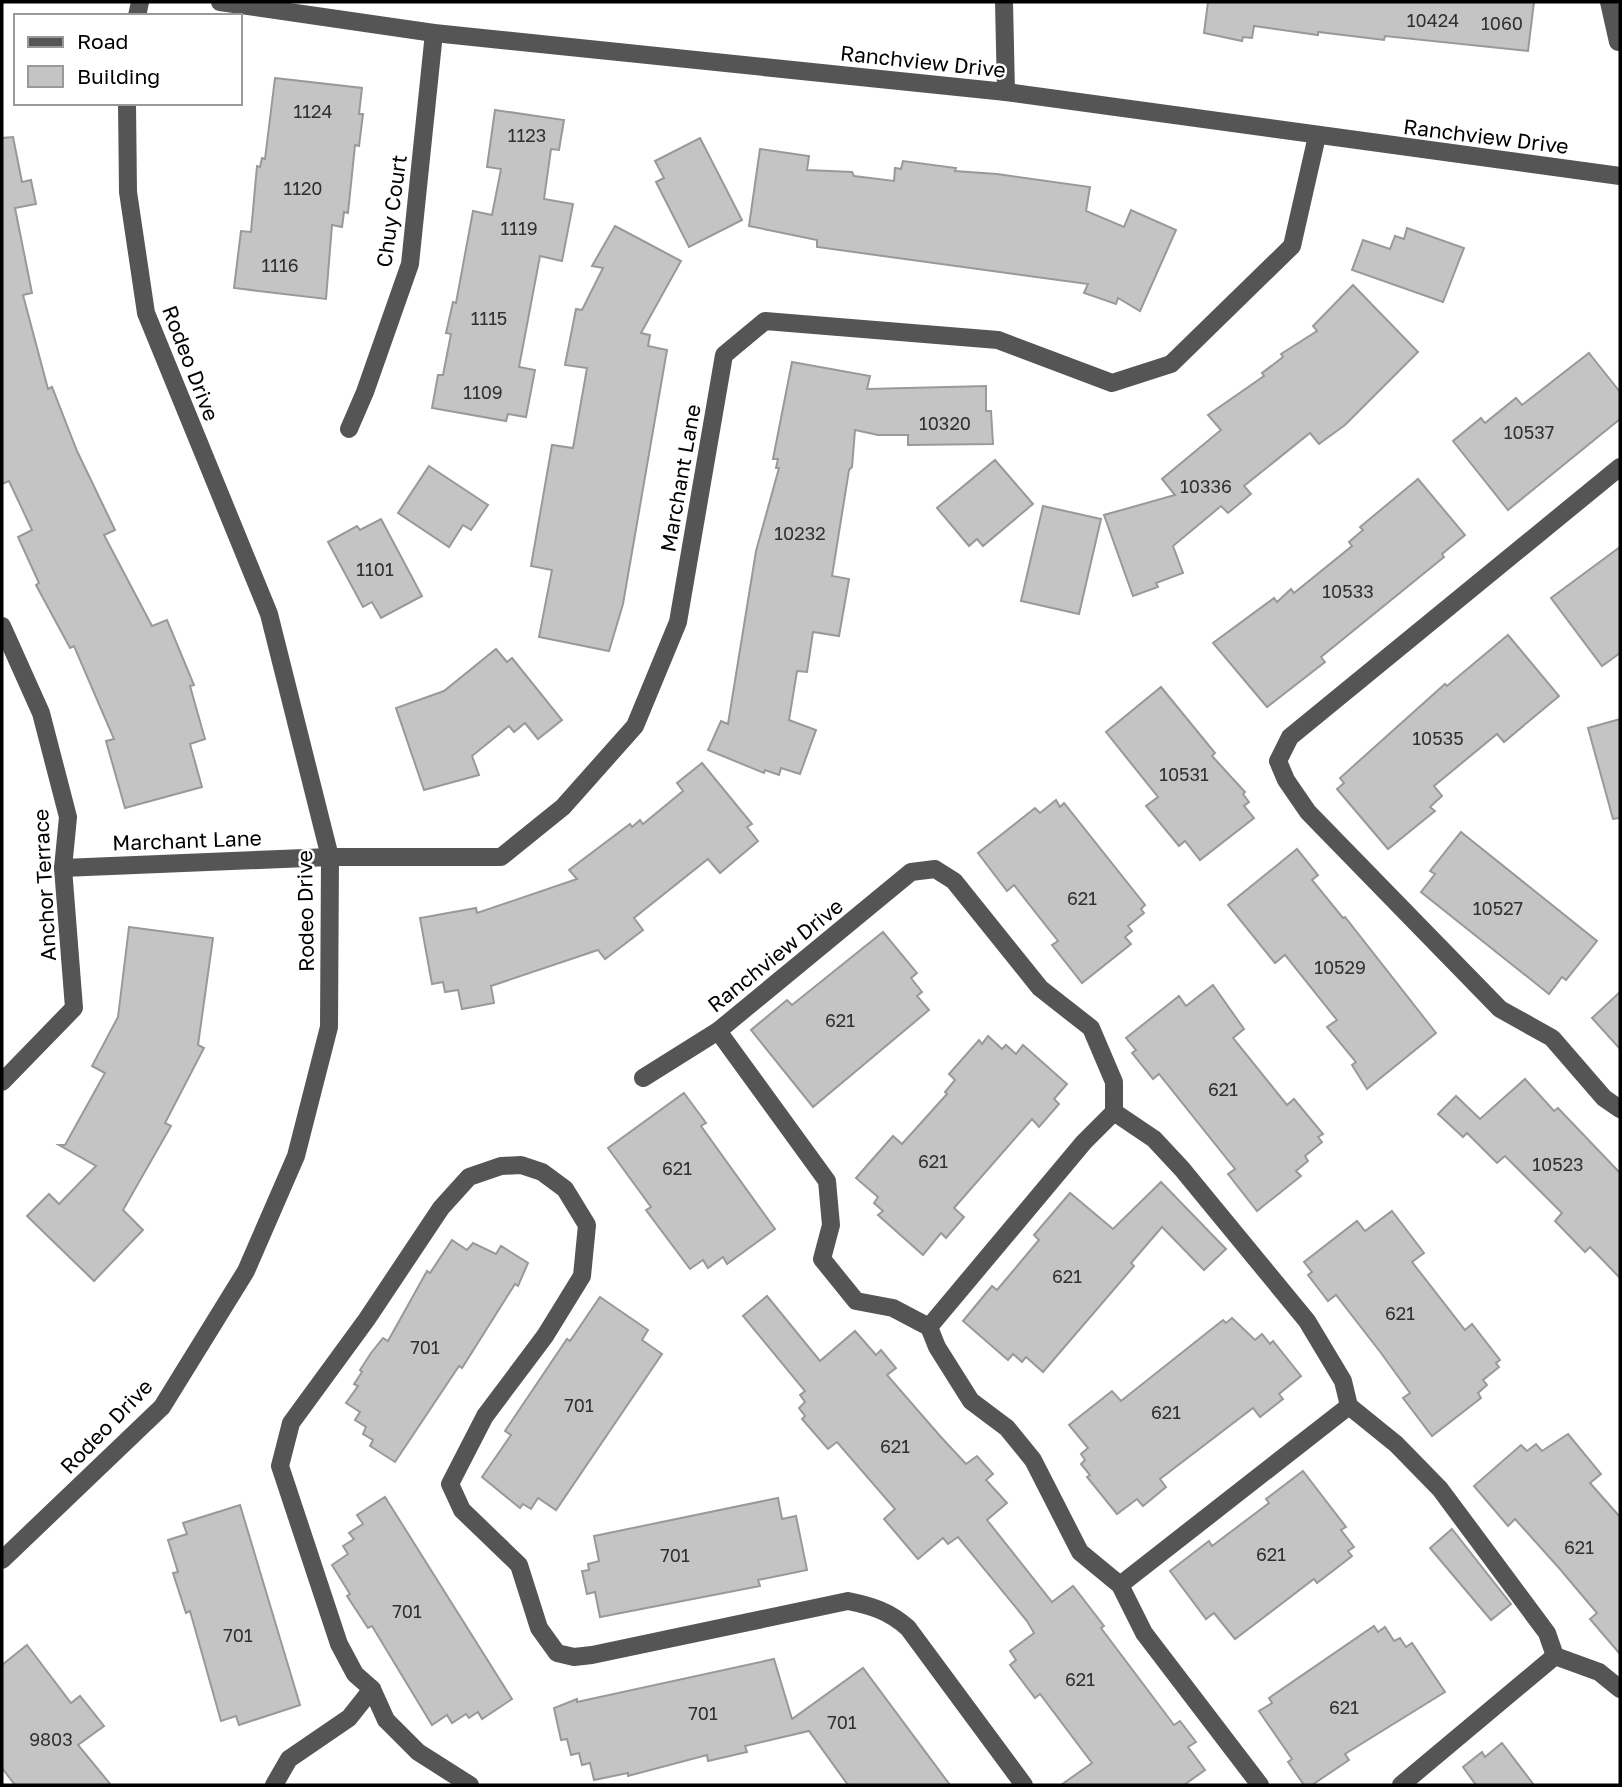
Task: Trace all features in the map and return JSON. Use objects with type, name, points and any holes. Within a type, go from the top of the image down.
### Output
[{"type":"street","name":"Ranchview Drive","points":[[220,2],[434,33],[1006,92],[1620,176]]},
{"type":"street","points":[[1004,2],[1006,92]]},
{"type":"street","points":[[1609,2],[1618,42]]},
{"type":"street","name":"Chuy Court","points":[[349,429],[365,392],[410,264],[434,33]]},
{"type":"street","name":"Rodeo Drive","points":[[2,1560],[162,1407],[246,1271],[296,1156],[329,1027],[330,858],[269,614],[146,313],[128,192],[127,105]]},
{"type":"street","name":"Marchant Lane","points":[[62,867],[330,858],[501,857],[563,807],[635,726],[678,622],[724,355],[765,321],[998,340],[1112,383],[1171,364],[1292,246],[1317,136]]},
{"type":"street","points":[[1620,467],[1290,737],[1278,761],[1286,780],[1308,812],[1500,1009],[1552,1038],[1605,1098],[1620,1110]]},
{"type":"street","name":"Anchor Terrace","points":[[2,625],[41,713],[68,817],[62,867],[74,1008],[2,1082]]},
{"type":"street","name":"Ranchview Drive","points":[[643,1078],[718,1031],[911,872],[935,869],[954,881],[1040,988],[1091,1028],[1114,1082],[1114,1112]]},
{"type":"street","points":[[718,1031],[827,1181],[831,1225],[822,1259],[856,1301],[893,1308],[929,1327],[937,1347],[971,1401],[1007,1428],[1034,1460],[1080,1552],[1120,1585],[1144,1633],[1260,1785]]},
{"type":"street","points":[[929,1327],[1084,1142],[1114,1112],[1163,1149],[1307,1321],[1343,1381],[1349,1406],[1396,1444],[1440,1489],[1547,1633],[1555,1656]]},
{"type":"street","points":[[470,1785],[418,1752],[386,1720],[372,1689],[355,1674],[340,1644],[280,1466],[291,1423],[367,1319],[440,1208],[469,1177],[501,1166],[521,1165],[542,1172],[565,1189],[587,1225],[582,1276],[545,1336],[485,1416],[450,1484],[462,1510],[519,1565],[539,1628],[557,1653],[574,1657],[592,1655],[848,1601],[876,1606],[893,1615],[908,1628],[1024,1785]]},
{"type":"street","points":[[1120,1585],[1349,1406]]},
{"type":"street","points":[[1555,1656],[1599,1672],[1620,1689]]},
{"type":"street","points":[[1401,1785],[1555,1656]]},
{"type":"street","points":[[274,1785],[289,1759],[349,1718],[372,1689]]},
{"type":"building","points":[[1208,2],[1534,2],[1528,51],[1385,36],[1384,40],[1318,32],[1318,35],[1254,26],[1252,38],[1243,37],[1242,41],[1204,33]]},
{"type":"building","points":[[275,78],[362,88],[359,114],[363,114],[359,146],[355,145],[348,213],[344,212],[342,227],[332,225],[326,299],[234,288],[241,231],[251,232],[257,166],[260,167],[262,158],[265,159]]},
{"type":"building","points":[[495,110],[564,120],[559,150],[551,149],[544,199],[573,204],[562,261],[540,256],[519,367],[535,370],[526,417],[508,414],[506,421],[432,408],[438,375],[443,375],[451,334],[446,333],[453,302],[456,303],[473,211],[492,215],[501,169],[487,167]]},
{"type":"building","points":[[13,137],[22,182],[31,180],[36,204],[15,208],[32,293],[23,295],[48,389],[52,387],[77,451],[115,530],[104,535],[152,626],[167,620],[194,685],[190,686],[205,739],[190,744],[202,787],[125,808],[106,741],[114,739],[74,646],[70,648],[36,585],[39,583],[18,537],[32,530],[9,481],[2,484],[2,138]]},
{"type":"building","points":[[700,138],[742,220],[689,247],[656,182],[664,178],[655,161]]},
{"type":"building","points":[[760,149],[809,156],[807,170],[852,172],[854,176],[894,181],[895,168],[901,169],[903,161],[956,168],[955,171],[1090,187],[1086,211],[1124,227],[1131,210],[1176,230],[1140,311],[1118,298],[1116,304],[1084,293],[1088,284],[817,247],[817,240],[749,226]]},
{"type":"building","points":[[615,226],[681,261],[641,333],[650,335],[648,346],[667,350],[623,604],[609,651],[539,637],[552,570],[531,566],[552,445],[573,448],[587,368],[565,365],[576,309],[582,310],[603,268],[592,266]]},
{"type":"building","points":[[1407,228],[1464,248],[1443,302],[1352,270],[1363,240],[1390,249],[1395,236],[1404,239]]},
{"type":"building","points":[[1353,285],[1418,352],[1345,425],[1319,444],[1310,433],[1244,486],[1251,494],[1228,513],[1221,506],[1173,546],[1183,573],[1156,583],[1158,587],[1133,596],[1104,515],[1175,495],[1162,479],[1221,430],[1208,415],[1264,376],[1262,373],[1283,357],[1281,354],[1317,331],[1313,326]]},
{"type":"building","points":[[1589,353],[1620,392],[1620,419],[1508,510],[1453,441],[1481,418],[1485,423],[1516,398],[1522,405]]},
{"type":"building","points":[[792,362],[870,376],[867,389],[986,386],[986,411],[991,411],[993,444],[908,445],[908,435],[878,435],[855,430],[852,467],[849,470],[832,576],[849,579],[839,636],[813,632],[807,672],[797,671],[789,720],[816,730],[800,774],[781,768],[779,775],[765,770],[764,773],[708,750],[721,721],[728,724],[756,551],[779,468],[776,468],[778,459],[773,459]]},
{"type":"building","points":[[995,460],[1033,504],[983,546],[977,539],[969,546],[937,508]]},
{"type":"building","points":[[429,466],[488,505],[471,530],[463,525],[449,547],[398,513]]},
{"type":"building","points":[[1418,479],[1465,535],[1442,554],[1444,557],[1321,657],[1325,662],[1267,707],[1213,643],[1274,598],[1277,602],[1291,589],[1294,593],[1352,546],[1349,542],[1363,530],[1360,527]]},
{"type":"building","points":[[1043,506],[1101,519],[1079,614],[1021,601]]},
{"type":"building","points":[[381,519],[422,596],[381,618],[372,602],[363,607],[328,542],[357,526],[360,530]]},
{"type":"building","points":[[1620,547],[1620,653],[1602,666],[1551,598]]},
{"type":"building","points":[[1508,635],[1559,696],[1504,742],[1497,734],[1434,786],[1442,796],[1430,807],[1435,811],[1388,849],[1337,789],[1344,783],[1340,778],[1445,684],[1447,686]]},
{"type":"building","points":[[496,649],[507,662],[512,658],[562,720],[538,739],[525,723],[514,732],[509,726],[472,756],[479,775],[424,790],[396,708],[444,691]]},
{"type":"building","points":[[1161,687],[1215,753],[1212,756],[1245,792],[1243,794],[1249,802],[1244,806],[1254,818],[1200,860],[1185,841],[1179,846],[1146,806],[1158,797],[1106,732]]},
{"type":"building","points":[[1620,719],[1620,818],[1613,819],[1588,728]]},
{"type":"building","points":[[702,763],[752,824],[747,827],[758,841],[720,873],[708,859],[634,918],[643,930],[605,959],[598,950],[491,986],[494,1003],[462,1009],[458,990],[445,992],[443,982],[432,984],[420,918],[476,908],[477,913],[577,879],[569,870],[630,824],[632,827],[640,820],[643,824],[683,791],[677,783]]},
{"type":"building","points":[[1056,800],[1060,807],[1064,803],[1145,905],[1141,909],[1144,913],[1128,926],[1132,931],[1125,937],[1131,944],[1082,983],[1052,945],[1058,941],[1014,885],[1007,891],[978,853],[1035,808],[1040,813]]},
{"type":"building","points":[[1461,832],[1597,941],[1566,980],[1562,977],[1549,994],[1421,892],[1435,874],[1430,871]]},
{"type":"building","points":[[1297,849],[1318,875],[1312,880],[1343,918],[1345,917],[1436,1033],[1367,1089],[1352,1065],[1356,1062],[1327,1027],[1337,1020],[1285,955],[1275,963],[1228,905]]},
{"type":"building","points":[[129,927],[213,938],[198,1045],[204,1048],[165,1123],[171,1126],[123,1210],[143,1230],[94,1281],[27,1216],[49,1194],[59,1204],[96,1166],[59,1145],[65,1145],[105,1073],[92,1066],[118,1017]]},
{"type":"building","points":[[883,932],[917,973],[911,978],[922,992],[917,996],[929,1010],[813,1107],[751,1030],[787,1000],[792,1005]]},
{"type":"building","points":[[1213,985],[1244,1029],[1233,1038],[1287,1105],[1294,1099],[1323,1134],[1318,1137],[1322,1142],[1305,1156],[1308,1161],[1296,1171],[1301,1176],[1257,1211],[1228,1174],[1235,1169],[1159,1074],[1153,1079],[1132,1053],[1136,1050],[1126,1038],[1179,996],[1186,1006]]},
{"type":"building","points":[[1620,992],[1620,1049],[1592,1018]]},
{"type":"building","points":[[988,1036],[1002,1049],[1006,1045],[1016,1054],[1023,1045],[1067,1084],[1054,1099],[1059,1104],[1039,1127],[1032,1119],[954,1208],[964,1217],[946,1238],[941,1233],[923,1255],[878,1215],[883,1211],[874,1203],[878,1197],[856,1178],[893,1136],[902,1144],[947,1094],[945,1092],[955,1080],[949,1074],[979,1040],[982,1044]]},
{"type":"building","points":[[1525,1079],[1554,1111],[1558,1108],[1620,1173],[1620,1278],[1590,1247],[1585,1252],[1555,1221],[1562,1213],[1505,1156],[1497,1163],[1467,1133],[1463,1137],[1438,1114],[1456,1096],[1480,1119]]},
{"type":"building","points":[[684,1093],[706,1123],[701,1126],[775,1229],[727,1264],[723,1257],[708,1268],[703,1260],[690,1269],[646,1210],[651,1207],[608,1148]]},
{"type":"building","points":[[1161,1182],[1226,1249],[1204,1270],[1162,1227],[1131,1263],[1134,1266],[1043,1372],[1026,1357],[1022,1362],[1013,1354],[1008,1360],[963,1321],[992,1286],[997,1290],[1039,1240],[1034,1235],[1070,1193],[1113,1229]]},
{"type":"building","points":[[1392,1211],[1424,1253],[1412,1262],[1465,1330],[1472,1324],[1500,1360],[1496,1363],[1499,1367],[1483,1380],[1487,1385],[1478,1393],[1481,1398],[1432,1436],[1403,1398],[1410,1393],[1381,1353],[1336,1295],[1328,1301],[1308,1275],[1312,1272],[1304,1262],[1357,1221],[1365,1231]]},
{"type":"building","points":[[452,1240],[467,1250],[473,1243],[496,1254],[501,1246],[528,1263],[518,1286],[515,1284],[462,1368],[459,1366],[395,1462],[370,1446],[373,1440],[363,1434],[366,1427],[355,1420],[360,1412],[346,1403],[358,1386],[354,1384],[371,1353],[383,1338],[388,1341],[427,1271],[430,1273]]},
{"type":"building","points":[[767,1296],[820,1361],[855,1331],[876,1355],[881,1350],[896,1368],[887,1375],[940,1436],[966,1464],[977,1456],[993,1474],[986,1480],[1007,1503],[987,1520],[1052,1602],[1073,1586],[1174,1725],[1180,1721],[1196,1742],[1188,1747],[1205,1770],[1184,1785],[1061,1785],[1092,1763],[1040,1694],[1035,1698],[1010,1665],[1016,1660],[1010,1651],[1034,1633],[1027,1621],[958,1537],[948,1544],[943,1538],[918,1559],[884,1519],[895,1509],[837,1442],[828,1449],[802,1419],[805,1416],[799,1408],[805,1402],[800,1395],[805,1391],[743,1316]]},
{"type":"building","points":[[600,1297],[648,1330],[642,1340],[662,1354],[556,1510],[538,1498],[531,1509],[523,1504],[520,1508],[482,1477],[511,1435],[505,1431],[567,1339],[570,1341]]},
{"type":"building","points":[[1232,1318],[1255,1340],[1262,1334],[1270,1344],[1273,1341],[1301,1376],[1279,1394],[1283,1399],[1260,1417],[1253,1408],[1160,1479],[1166,1487],[1143,1506],[1137,1499],[1117,1514],[1087,1477],[1090,1475],[1081,1464],[1085,1460],[1081,1454],[1088,1448],[1069,1425],[1112,1391],[1121,1401],[1223,1320],[1226,1323]]},
{"type":"building","points":[[1568,1434],[1601,1474],[1590,1483],[1620,1517],[1620,1654],[1590,1619],[1597,1613],[1559,1568],[1515,1519],[1508,1526],[1474,1486],[1521,1445],[1527,1451],[1536,1444],[1542,1451]]},
{"type":"building","points":[[1303,1471],[1346,1527],[1341,1530],[1354,1547],[1348,1551],[1352,1556],[1317,1583],[1314,1579],[1235,1639],[1214,1613],[1206,1619],[1170,1571],[1209,1541],[1212,1546],[1269,1503],[1266,1499]]},
{"type":"building","points":[[385,1497],[512,1699],[482,1719],[478,1712],[469,1718],[466,1714],[452,1723],[447,1715],[432,1725],[372,1626],[368,1628],[347,1596],[350,1594],[332,1565],[348,1554],[343,1546],[354,1539],[349,1533],[363,1524],[357,1515]]},
{"type":"building","points":[[778,1498],[782,1519],[796,1516],[807,1570],[758,1580],[760,1586],[600,1617],[595,1592],[587,1594],[582,1571],[589,1570],[588,1564],[599,1561],[594,1536]]},
{"type":"building","points":[[240,1505],[300,1705],[239,1725],[236,1716],[221,1721],[190,1611],[186,1613],[173,1573],[178,1572],[168,1540],[187,1534],[183,1523]]},
{"type":"building","points":[[1452,1529],[1511,1604],[1491,1620],[1430,1548]]},
{"type":"building","points":[[1374,1626],[1378,1632],[1385,1627],[1394,1641],[1400,1638],[1406,1647],[1412,1643],[1445,1692],[1345,1754],[1349,1760],[1312,1785],[1304,1785],[1288,1762],[1292,1759],[1259,1711],[1272,1703],[1269,1698]]},
{"type":"building","points":[[27,1645],[71,1703],[80,1696],[104,1726],[78,1745],[111,1785],[15,1785],[2,1768],[2,1665]]},
{"type":"building","points":[[774,1659],[792,1719],[863,1668],[950,1785],[848,1785],[809,1731],[745,1746],[747,1752],[708,1761],[707,1755],[628,1776],[628,1773],[594,1780],[590,1763],[582,1765],[579,1753],[571,1755],[567,1739],[561,1740],[554,1708],[577,1699],[577,1702]]},
{"type":"building","points":[[1502,1743],[1534,1785],[1476,1785],[1463,1767],[1482,1752],[1485,1757]]}]
